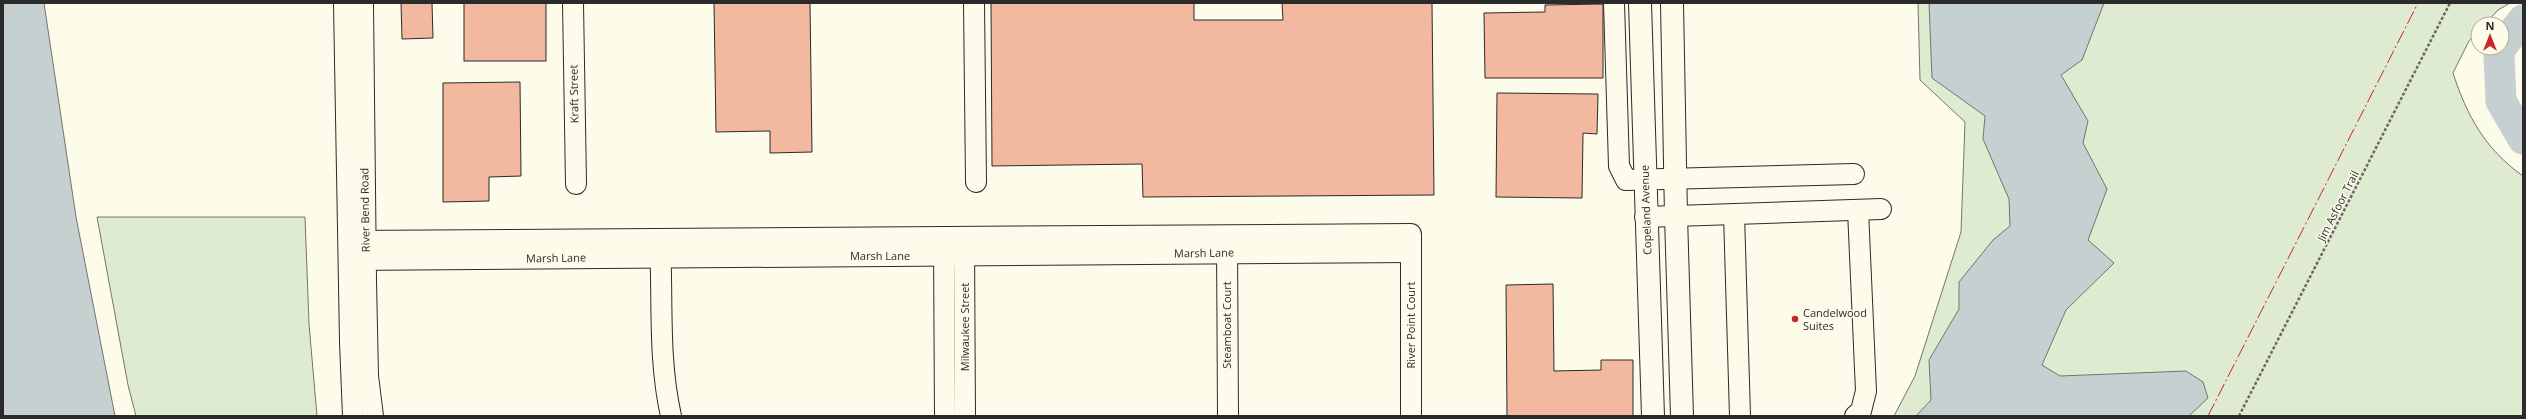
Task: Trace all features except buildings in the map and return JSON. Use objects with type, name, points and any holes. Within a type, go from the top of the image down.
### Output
[{"type":"highway","name":"Copeland Avenue","points":[[1640,3],[1645,217],[1653,416]]},
{"type":"highway","points":[[1672,3],[1675,179],[1682,416]]},
{"type":"highway","points":[[1652,374],[1663,396],[1664,416]]},
{"type":"street","name":"River Bend Road","points":[[344,3],[357,250],[373,416]]},
{"type":"street","name":"River Bend Road","points":[[353,416],[363,3]]},
{"type":"street","name":"Kraft Street","points":[[573,3],[576,184]]},
{"type":"street","points":[[974,3],[976,182]]},
{"type":"street","points":[[1614,3],[1619,166],[1626,180],[1854,174]]},
{"type":"street","points":[[1645,217],[1881,209]]},
{"type":"street","points":[[1855,416],[1861,411],[1866,391],[1858,210]]},
{"type":"street","points":[[1734,214],[1740,416]]},
{"type":"street","name":"Marsh Lane","points":[[357,250],[1411,243]]},
{"type":"street","name":"River Point Court","points":[[1411,243],[1411,416]]},
{"type":"street","name":"Steamboat Court","points":[[1227,244],[1228,416]]},
{"type":"street","name":"Milwaukee Street","points":[[944,247],[945,416]]},
{"type":"street","name":"Milwaukee Street","points":[[964,247],[965,416]]},
{"type":"street","points":[[661,248],[661,350],[664,386],[671,416]]},
{"type":"path","name":"Jim Asfoor Trail","points":[[2239,416],[2450,3]]},
{"type":"green space","points":[[1918,3],[2510,3],[2498,10],[2492,16],[2470,16],[2470,40],[2453,73],[2464,103],[2479,130],[2498,155],[2523,176],[2523,416],[1894,416],[1915,376],[1961,232],[1965,122],[1920,80]]},
{"type":"green space","points":[[97,217],[305,217],[309,324],[317,416],[136,416],[128,385]]},
{"type":"shaded area","points":[[3,3],[44,3],[76,217],[115,416],[3,416]]},
{"type":"shaded area","points":[[1929,3],[2104,3],[2082,60],[2061,75],[2088,121],[2083,143],[2107,189],[2088,240],[2114,263],[2066,310],[2042,365],[2060,376],[2186,371],[2203,382],[2208,398],[2189,416],[1916,416],[1931,400],[1929,360],[1959,309],[1959,282],[1993,240],[2010,226],[2009,199],[1983,139],[1985,116],[1932,78]]},
{"type":"waterway","points":[[2510,36],[2523,20]]},
{"type":"waterway","points":[[2499,56],[2501,101],[2523,139]]},
{"type":"power","points":[[2208,416],[2418,3]]},
{"type":"place","name":"Candelwood Suites","points":[[1795,319]]}]
